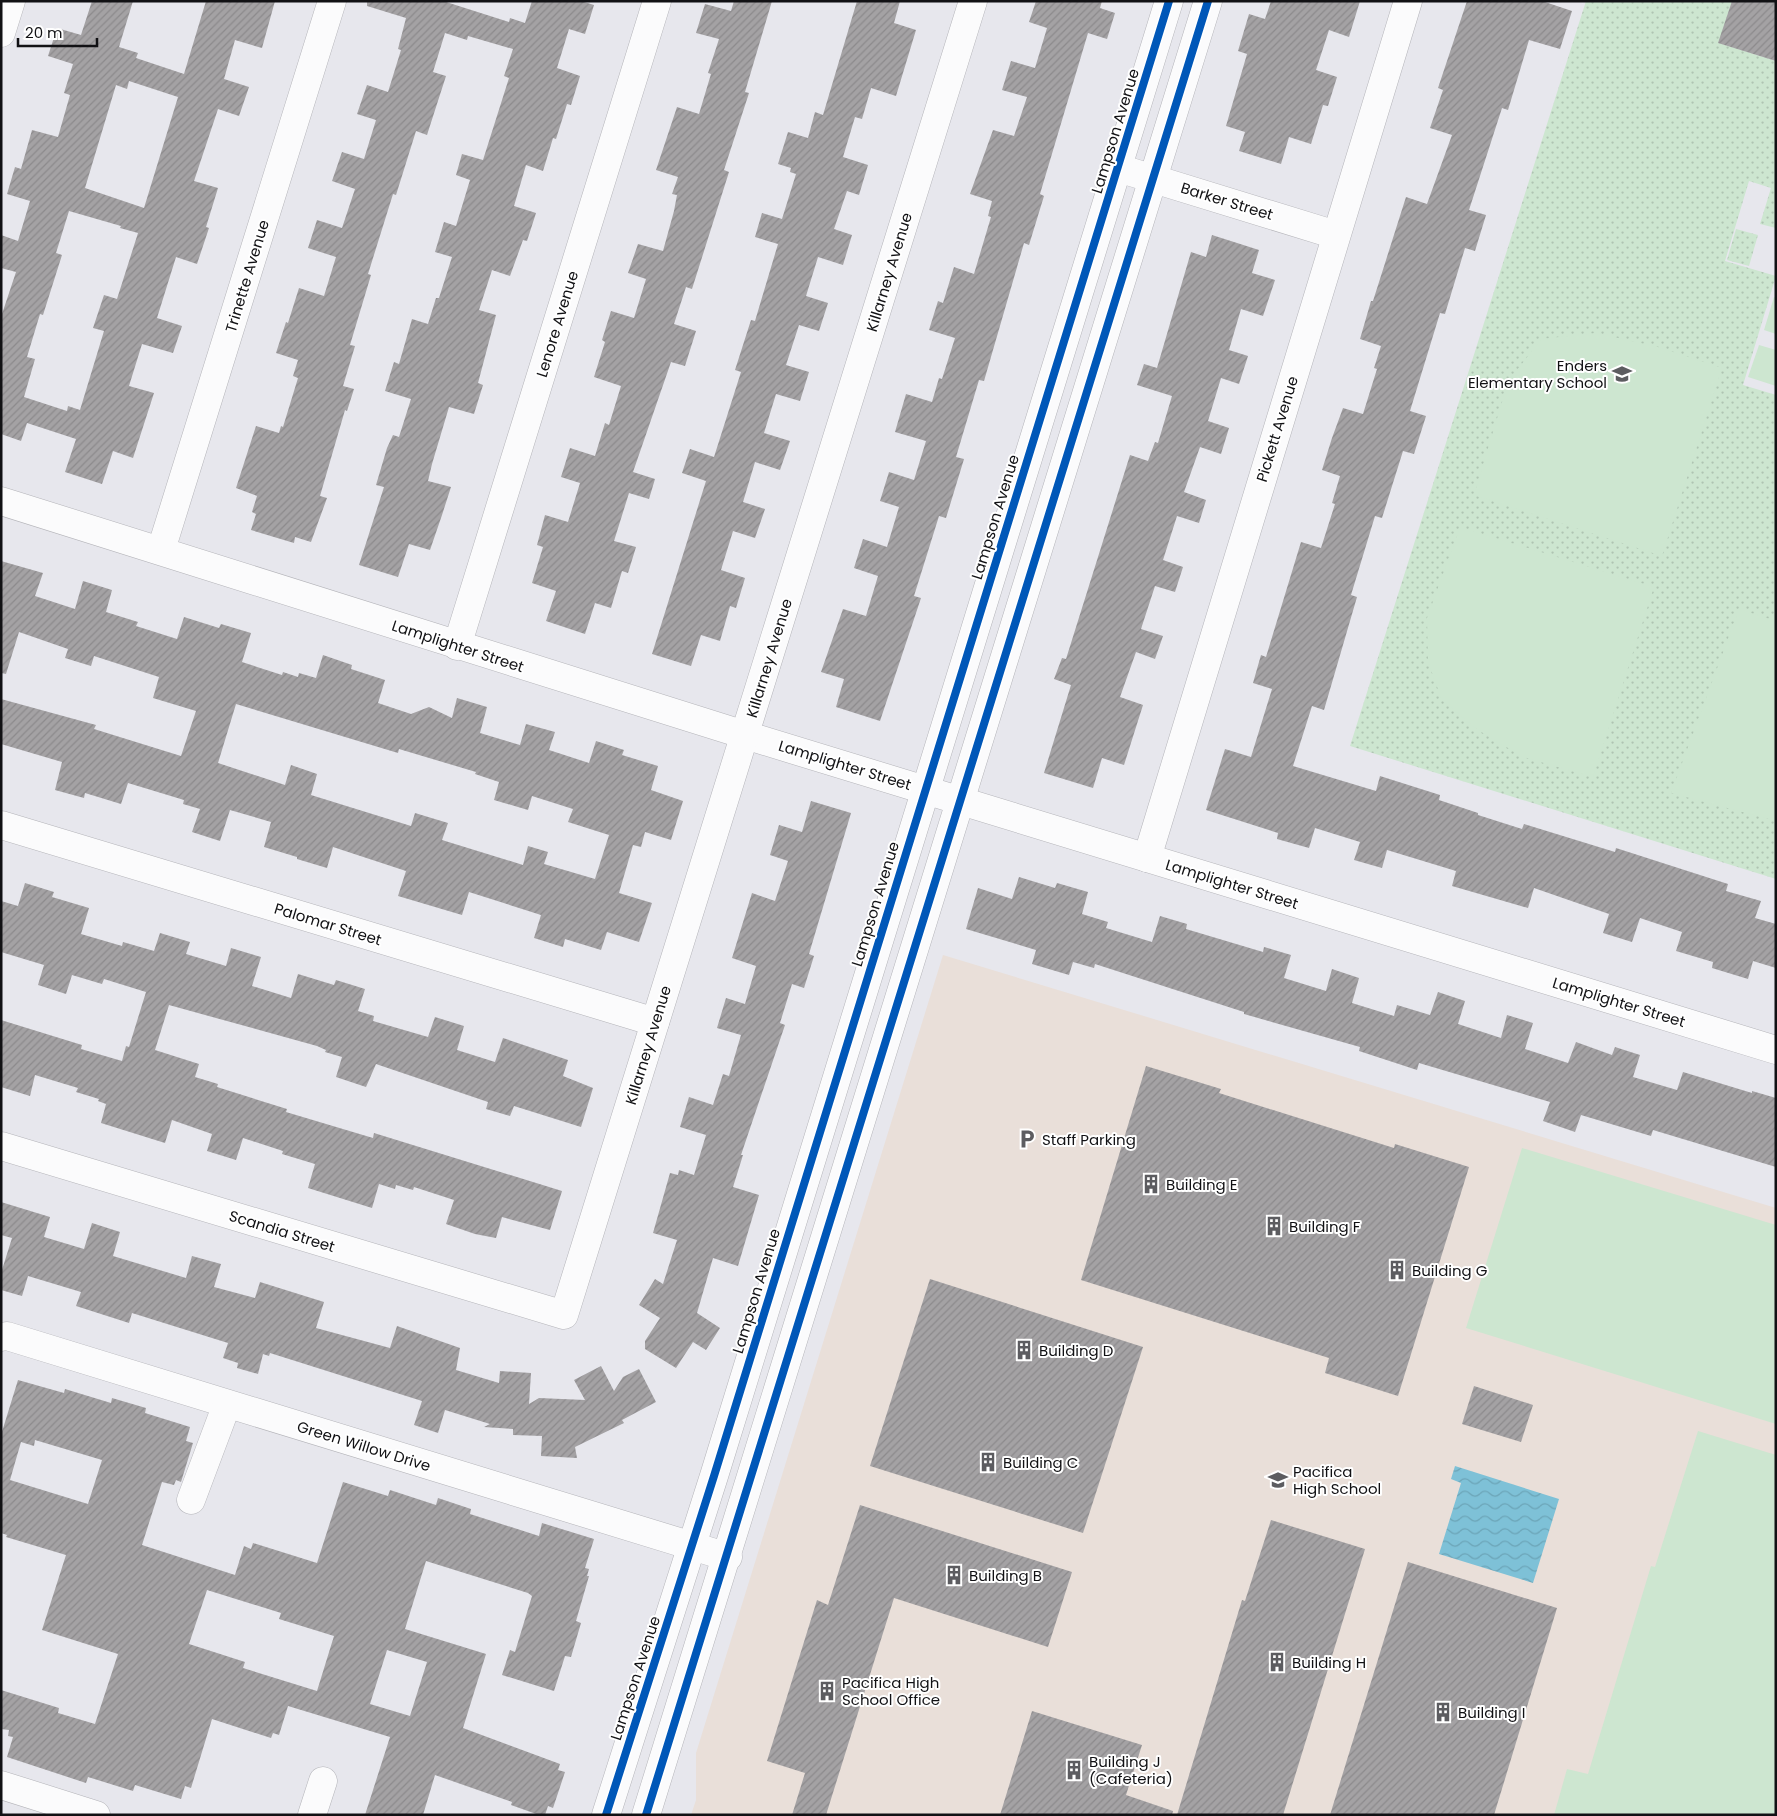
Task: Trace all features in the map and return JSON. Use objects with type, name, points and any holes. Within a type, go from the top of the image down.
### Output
[{"type":"street","points":[[1,33],[11,1]]},
{"type":"street","name":"Trinette Avenue","points":[[162,550],[332,1]]},
{"type":"street","name":"Lenore Avenue","points":[[457,646],[657,1]]},
{"type":"street","name":"Killarney Avenue","points":[[564,1315],[973,1]]},
{"type":"street","name":"Lampson Avenue","points":[[606,1815],[692,1546],[1169,1]]},
{"type":"street","points":[[646,1815],[728,1557],[1208,1]]},
{"type":"street","name":"Pickett Avenue","points":[[1147,858],[1408,1]]},
{"type":"street","name":"Barker Street","points":[[1118,168],[1336,235]]},
{"type":"street","name":"Lamplighter Street","points":[[1,501],[162,550],[457,646],[1776,1050]]},
{"type":"street","name":"Palomar Street","points":[[1,825],[655,1022]]},
{"type":"street","name":"Scandia Street","points":[[1,1146],[564,1315]]},
{"type":"street","name":"Green Willow Drive","points":[[1,1337],[6,1336],[728,1557]]},
{"type":"street","points":[[191,1500],[226,1404]]},
{"type":"street","points":[[312,1815],[323,1781]]},
{"type":"street","points":[[1,1785],[96,1815]]},
{"type":"shaded area","name":"Pacifica High School","points":[[943,955],[1776,1208],[1776,1815],[691,1815],[696,1800],[696,1753]]},
{"type":"green space","name":"Enders Elementary School","points":[[1586,1],[1732,1],[1719,43],[1776,61],[1776,228],[1760,224],[1771,188],[1749,181],[1725,261],[1776,276],[1743,385],[1776,395],[1776,879],[1350,746]]},
{"type":"green space","points":[[1736,229],[1758,235],[1749,266],[1727,260]]},
{"type":"green space","points":[[1774,297],[1776,298],[1776,334],[1764,330]]},
{"type":"green space","points":[[1596,333],[1658,347],[1722,368],[1662,556],[1474,495],[1508,382],[1541,339]]},
{"type":"green space","points":[[1759,345],[1776,350],[1776,386],[1748,377]]},
{"type":"green space","points":[[1460,527],[1654,587],[1593,777],[1523,757],[1478,730],[1442,700],[1428,662],[1427,618]]},
{"type":"green space","points":[[1739,609],[1776,621],[1776,821],[1671,793]]},
{"type":"green space","points":[[1522,1148],[1776,1225],[1776,1424],[1466,1328]]},
{"type":"green space","points":[[1698,1431],[1776,1455],[1776,1815],[1554,1815],[1567,1769],[1588,1774],[1651,1566],[1655,1567]]},
{"type":"water","points":[[1455,1466],[1559,1499],[1533,1583],[1439,1554],[1461,1483],[1451,1479]]},
{"type":"building","points":[[92,1],[133,1],[119,47],[138,53],[136,58],[184,74],[206,1],[275,1],[262,48],[235,40],[224,79],[249,87],[239,116],[218,109],[194,181],[218,188],[206,227],[209,228],[197,264],[176,257],[157,318],[182,326],[173,353],[142,344],[129,386],[154,393],[133,458],[113,451],[102,484],[65,472],[76,439],[27,423],[21,441],[1,434],[1,317],[16,272],[1,268],[1,235],[18,241],[30,201],[7,194],[15,167],[21,169],[32,130],[58,137],[70,95],[64,93],[73,64],[48,56],[57,28],[81,35]],"holes":[[[129,81],[178,97],[144,208],[85,188],[116,85],[127,89]],[[69,211],[121,226],[120,228],[138,233],[117,299],[104,295],[93,328],[104,331],[80,410],[68,406],[67,411],[24,397],[35,359],[27,357],[40,314],[43,315],[62,255],[56,253]]]},
{"type":"building","points":[[367,1],[443,1],[509,22],[510,18],[525,23],[532,1],[581,1],[594,5],[585,34],[569,29],[557,68],[580,76],[571,105],[567,104],[556,139],[553,138],[543,171],[526,165],[514,206],[536,213],[527,241],[523,240],[510,276],[492,270],[479,310],[496,315],[478,383],[483,385],[474,414],[449,407],[432,464],[428,481],[451,487],[442,515],[430,550],[409,544],[398,577],[359,565],[384,487],[376,485],[387,448],[393,435],[399,437],[411,399],[385,391],[394,362],[399,364],[412,319],[428,324],[436,298],[439,298],[452,257],[435,252],[444,222],[456,226],[470,180],[456,175],[462,154],[483,160],[509,78],[504,76],[513,49],[468,36],[467,40],[445,33],[433,72],[446,76],[427,135],[416,131],[396,195],[393,194],[368,274],[371,275],[350,345],[355,346],[343,386],[354,389],[347,411],[345,410],[320,496],[327,498],[311,542],[295,537],[294,543],[251,530],[256,514],[252,512],[257,496],[236,488],[256,426],[279,433],[281,426],[283,427],[298,378],[293,376],[298,360],[276,353],[299,288],[324,296],[336,257],[308,248],[317,220],[342,228],[355,189],[332,181],[342,152],[364,159],[376,120],[357,114],[367,85],[388,92],[401,50],[398,49],[406,18],[367,6]]},
{"type":"building","points":[[734,1],[772,1],[745,92],[749,93],[724,170],[729,172],[692,289],[686,287],[674,324],[696,331],[685,366],[671,362],[633,472],[655,479],[649,499],[629,493],[614,541],[636,547],[628,573],[622,571],[611,608],[595,603],[585,634],[546,621],[556,591],[532,583],[543,547],[537,545],[545,515],[568,522],[580,483],[561,477],[570,448],[595,456],[605,423],[609,425],[621,386],[594,377],[605,342],[602,340],[611,311],[634,318],[646,279],[628,273],[638,244],[663,251],[674,211],[677,195],[672,194],[678,177],[656,170],[677,107],[699,114],[711,74],[708,73],[719,39],[696,33],[705,4],[731,11]]},
{"type":"building","points":[[857,1],[900,1],[894,23],[916,30],[896,96],[871,88],[862,119],[855,117],[843,157],[868,165],[859,195],[847,191],[834,229],[852,235],[843,265],[818,257],[806,296],[828,303],[819,331],[799,325],[786,365],[809,372],[800,401],[776,394],[764,433],[790,441],[780,470],[755,462],[743,502],[765,509],[755,538],[733,531],[721,570],[745,578],[736,608],[730,606],[720,641],[701,635],[691,666],[652,654],[706,481],[682,473],[690,449],[714,457],[741,372],[735,370],[751,320],[755,321],[778,244],[755,237],[762,213],[782,219],[796,174],[790,172],[791,168],[778,164],[788,132],[808,138],[815,112],[823,115]]},
{"type":"building","points":[[1036,1],[1102,1],[1100,8],[1115,13],[1107,39],[1088,33],[1040,194],[1044,196],[1029,245],[1024,243],[984,381],[979,380],[956,457],[964,459],[946,518],[939,516],[914,596],[921,598],[880,721],[836,707],[844,679],[821,672],[843,609],[866,616],[878,576],[854,568],[863,539],[887,547],[899,507],[880,501],[889,472],[914,480],[926,441],[895,432],[906,394],[932,402],[939,378],[942,379],[955,338],[929,330],[938,301],[943,303],[954,267],[974,274],[991,217],[988,216],[992,201],[970,194],[993,130],[1014,136],[1027,97],[1002,90],[1011,61],[1035,68],[1047,28],[1029,22]]},
{"type":"building","points":[[1271,1],[1360,1],[1349,37],[1329,30],[1316,70],[1337,77],[1328,106],[1323,105],[1311,144],[1289,137],[1281,164],[1239,151],[1245,132],[1226,126],[1247,54],[1238,51],[1249,14],[1265,19]]},
{"type":"building","points":[[1467,1],[1542,1],[1572,11],[1560,49],[1529,40],[1508,110],[1502,108],[1469,210],[1486,215],[1475,251],[1465,248],[1445,314],[1440,313],[1410,411],[1426,416],[1414,454],[1403,451],[1382,518],[1375,516],[1351,595],[1357,597],[1324,710],[1312,706],[1293,766],[1376,791],[1380,776],[1440,795],[1439,800],[1522,829],[1524,824],[1615,852],[1616,848],[1728,884],[1726,891],[1761,901],[1755,918],[1776,924],[1776,968],[1753,961],[1748,979],[1712,968],[1713,962],[1676,951],[1682,932],[1640,918],[1632,942],[1603,933],[1609,914],[1534,888],[1528,908],[1452,886],[1456,871],[1387,850],[1382,868],[1354,860],[1360,842],[1315,828],[1309,848],[1277,839],[1278,833],[1206,810],[1225,749],[1251,757],[1272,689],[1253,683],[1261,655],[1266,657],[1301,542],[1321,548],[1335,504],[1332,503],[1340,476],[1322,470],[1332,438],[1343,408],[1363,414],[1377,369],[1374,368],[1381,346],[1360,339],[1371,301],[1373,301],[1406,197],[1427,204],[1452,135],[1430,128],[1443,90],[1438,88]]},
{"type":"building","points":[[1732,1],[1776,1],[1776,61],[1718,43]]},
{"type":"building","points":[[1212,235],[1259,250],[1252,273],[1275,280],[1263,316],[1241,309],[1229,350],[1248,356],[1239,384],[1221,378],[1208,421],[1229,428],[1221,454],[1200,447],[1184,492],[1206,500],[1199,523],[1177,516],[1163,560],[1183,567],[1175,592],[1155,586],[1141,629],[1163,636],[1155,659],[1136,652],[1120,697],[1143,705],[1124,765],[1102,758],[1093,788],[1044,773],[1071,685],[1054,679],[1062,658],[1066,659],[1130,455],[1148,461],[1155,442],[1158,443],[1172,396],[1137,385],[1144,364],[1157,368],[1191,252],[1206,257]]},
{"type":"building","points":[[1,561],[43,573],[35,596],[75,609],[83,581],[112,590],[106,612],[138,622],[136,626],[177,639],[184,617],[219,628],[221,624],[251,633],[242,662],[282,675],[283,672],[298,677],[299,673],[316,678],[323,655],[352,665],[351,669],[385,680],[378,703],[411,714],[429,707],[452,718],[457,698],[487,707],[480,733],[520,745],[526,724],[555,732],[549,750],[589,763],[596,741],[624,750],[622,755],[658,766],[651,790],[683,801],[671,840],[645,832],[641,847],[633,845],[619,893],[652,903],[639,942],[607,932],[601,950],[565,939],[563,947],[534,938],[541,915],[469,892],[462,915],[398,896],[406,871],[333,847],[327,868],[264,847],[271,822],[230,810],[220,841],[192,832],[200,809],[183,804],[184,800],[128,783],[121,804],[85,793],[84,798],[55,790],[62,762],[1,744],[1,699],[96,725],[94,729],[181,756],[196,711],[153,698],[159,677],[94,656],[91,666],[65,658],[68,649],[19,632],[6,674],[1,673]],"holes":[[[236,704],[398,753],[399,749],[476,772],[475,774],[499,782],[494,800],[528,810],[532,796],[573,809],[568,822],[609,835],[595,879],[544,864],[548,852],[528,846],[523,865],[442,840],[448,823],[415,813],[411,826],[311,795],[317,774],[291,765],[285,785],[218,763]]]},
{"type":"building","points":[[811,801],[851,813],[809,954],[814,956],[804,988],[792,984],[780,1023],[785,1025],[741,1155],[743,1155],[733,1187],[759,1195],[738,1266],[713,1258],[697,1313],[720,1328],[706,1350],[693,1342],[676,1368],[645,1349],[645,1341],[660,1318],[639,1305],[655,1279],[663,1284],[677,1240],[653,1233],[670,1173],[678,1175],[679,1170],[694,1175],[706,1135],[680,1127],[689,1097],[713,1105],[723,1074],[729,1076],[741,1035],[717,1028],[726,998],[745,1004],[756,966],[732,958],[752,893],[775,901],[788,861],[770,855],[779,825],[802,832]]},
{"type":"building","points":[[1019,877],[1055,888],[1057,883],[1088,892],[1082,914],[1108,922],[1106,928],[1152,942],[1160,916],[1187,924],[1186,929],[1263,952],[1264,947],[1291,955],[1284,978],[1326,991],[1332,969],[1359,978],[1352,1003],[1394,1016],[1397,1005],[1430,1015],[1438,992],[1465,1001],[1458,1024],[1501,1038],[1507,1015],[1533,1023],[1525,1049],[1568,1063],[1576,1042],[1612,1055],[1615,1047],[1640,1055],[1633,1077],[1677,1090],[1683,1072],[1752,1093],[1752,1091],[1776,1098],[1776,1167],[1653,1130],[1651,1136],[1581,1115],[1575,1132],[1543,1121],[1550,1102],[1419,1063],[1417,1070],[1359,1051],[1360,1047],[1244,1014],[1244,1012],[1095,964],[1094,968],[1073,962],[1069,975],[1032,964],[1036,950],[966,929],[978,888],[1012,899]]},
{"type":"building","points":[[25,883],[54,892],[52,897],[89,908],[81,934],[122,946],[123,942],[154,951],[160,933],[190,942],[186,954],[226,966],[231,948],[261,957],[252,986],[291,998],[298,974],[334,985],[336,980],[365,989],[358,1011],[374,1016],[373,1021],[428,1037],[435,1017],[464,1026],[457,1050],[495,1062],[503,1038],[568,1060],[563,1076],[593,1088],[581,1127],[514,1106],[510,1116],[486,1109],[488,1102],[376,1064],[366,1087],[336,1077],[342,1057],[325,1052],[326,1050],[317,1046],[169,1005],[155,1050],[199,1064],[195,1077],[218,1084],[217,1087],[287,1109],[286,1112],[373,1138],[374,1133],[562,1191],[550,1230],[502,1217],[496,1238],[475,1234],[446,1224],[454,1200],[414,1187],[413,1190],[396,1185],[395,1189],[379,1184],[372,1208],[308,1188],[315,1164],[282,1154],[283,1151],[243,1138],[236,1160],[207,1151],[212,1134],[172,1120],[165,1143],[101,1123],[106,1104],[98,1101],[99,1099],[76,1092],[78,1088],[35,1075],[30,1096],[1,1087],[1,1020],[82,1045],[81,1049],[122,1061],[126,1046],[129,1047],[146,992],[104,979],[102,984],[72,975],[66,994],[38,985],[44,965],[1,952],[1,901],[18,906]]},
{"type":"building","points":[[1146,1066],[1221,1089],[1219,1093],[1394,1148],[1395,1144],[1469,1167],[1398,1396],[1325,1373],[1329,1358],[1081,1280]]},
{"type":"building","points":[[1,1202],[50,1217],[44,1237],[84,1249],[92,1223],[120,1232],[113,1256],[186,1278],[192,1256],[221,1264],[214,1287],[255,1298],[260,1282],[324,1302],[316,1328],[390,1348],[397,1326],[460,1348],[456,1370],[499,1383],[500,1371],[531,1373],[529,1404],[539,1398],[585,1400],[574,1380],[601,1366],[614,1391],[623,1377],[639,1369],[656,1402],[622,1420],[624,1423],[575,1447],[577,1458],[541,1456],[542,1436],[513,1435],[513,1429],[484,1427],[490,1424],[445,1410],[438,1433],[414,1425],[422,1401],[270,1353],[269,1356],[263,1354],[258,1374],[237,1368],[238,1363],[223,1358],[228,1343],[132,1313],[129,1323],[76,1306],[81,1292],[28,1276],[22,1296],[1,1290],[1,1273],[12,1238],[1,1235]]},
{"type":"building","points":[[930,1279],[1143,1347],[1083,1533],[870,1466]]},
{"type":"building","points":[[18,1380],[64,1393],[65,1389],[111,1403],[112,1398],[146,1408],[145,1413],[190,1427],[186,1441],[193,1443],[181,1482],[176,1480],[174,1485],[162,1482],[142,1545],[235,1575],[244,1546],[251,1549],[253,1543],[317,1563],[343,1482],[388,1496],[390,1490],[436,1505],[438,1498],[471,1509],[470,1514],[539,1536],[542,1523],[594,1539],[585,1568],[589,1569],[587,1576],[589,1576],[576,1621],[581,1623],[571,1657],[565,1656],[554,1691],[502,1675],[510,1650],[515,1652],[532,1596],[528,1593],[426,1561],[405,1629],[486,1654],[463,1728],[560,1764],[558,1770],[565,1772],[553,1808],[548,1806],[545,1815],[539,1815],[511,1805],[512,1802],[435,1775],[423,1815],[365,1815],[390,1737],[288,1706],[279,1735],[273,1733],[271,1738],[212,1719],[191,1788],[185,1786],[181,1799],[135,1785],[133,1791],[88,1777],[86,1783],[7,1757],[13,1737],[8,1736],[9,1730],[1,1729],[1,1690],[59,1708],[58,1713],[95,1724],[118,1654],[42,1630],[66,1555],[6,1537],[7,1535],[1,1533],[1,1435]],"holes":[[[35,1440],[102,1460],[88,1504],[10,1480],[21,1442],[34,1446]],[[207,1590],[281,1613],[279,1619],[334,1636],[317,1691],[243,1668],[245,1662],[189,1644]],[[387,1650],[427,1662],[410,1716],[370,1704]]]},
{"type":"building","points":[[1474,1386],[1533,1405],[1521,1442],[1462,1424]]},
{"type":"building","points":[[860,1505],[1072,1572],[1048,1647],[894,1598],[826,1815],[792,1815],[805,1773],[767,1761],[817,1600],[828,1605]]},
{"type":"building","name":"Building H","points":[[1271,1520],[1365,1549],[1283,1815],[1177,1815],[1242,1600],[1245,1601]]},
{"type":"building","name":"Building I","points":[[1408,1562],[1557,1608],[1494,1815],[1330,1815]]},
{"type":"building","name":"Building J (Cafeteria)","points":[[1032,1711],[1142,1745],[1126,1795],[1173,1811],[1172,1815],[1000,1815]]},
{"type":"cycle path","points":[[606,1815],[714,1476],[1169,1]]},
{"type":"cycle path","points":[[646,1815],[1208,1]]},
{"type":"place","name":"Enders Elementary School","points":[[1622,374]]},
{"type":"place","name":"Staff Parking","points":[[1027,1139]]},
{"type":"place","name":"Building E","points":[[1151,1184]]},
{"type":"place","name":"Building F","points":[[1274,1226]]},
{"type":"place","name":"Building G","points":[[1397,1270]]},
{"type":"place","name":"Building D","points":[[1024,1350]]},
{"type":"place","name":"Building C","points":[[988,1462]]},
{"type":"place","name":"Pacifica High School","points":[[1278,1480]]},
{"type":"place","name":"Building B","points":[[954,1575]]},
{"type":"place","name":"Building H","points":[[1277,1662]]},
{"type":"place","name":"Pacifica High School Office","points":[[827,1691]]},
{"type":"place","name":"Building I","points":[[1443,1712]]},
{"type":"place","name":"Building J (Cafeteria)","points":[[1074,1770]]}]
